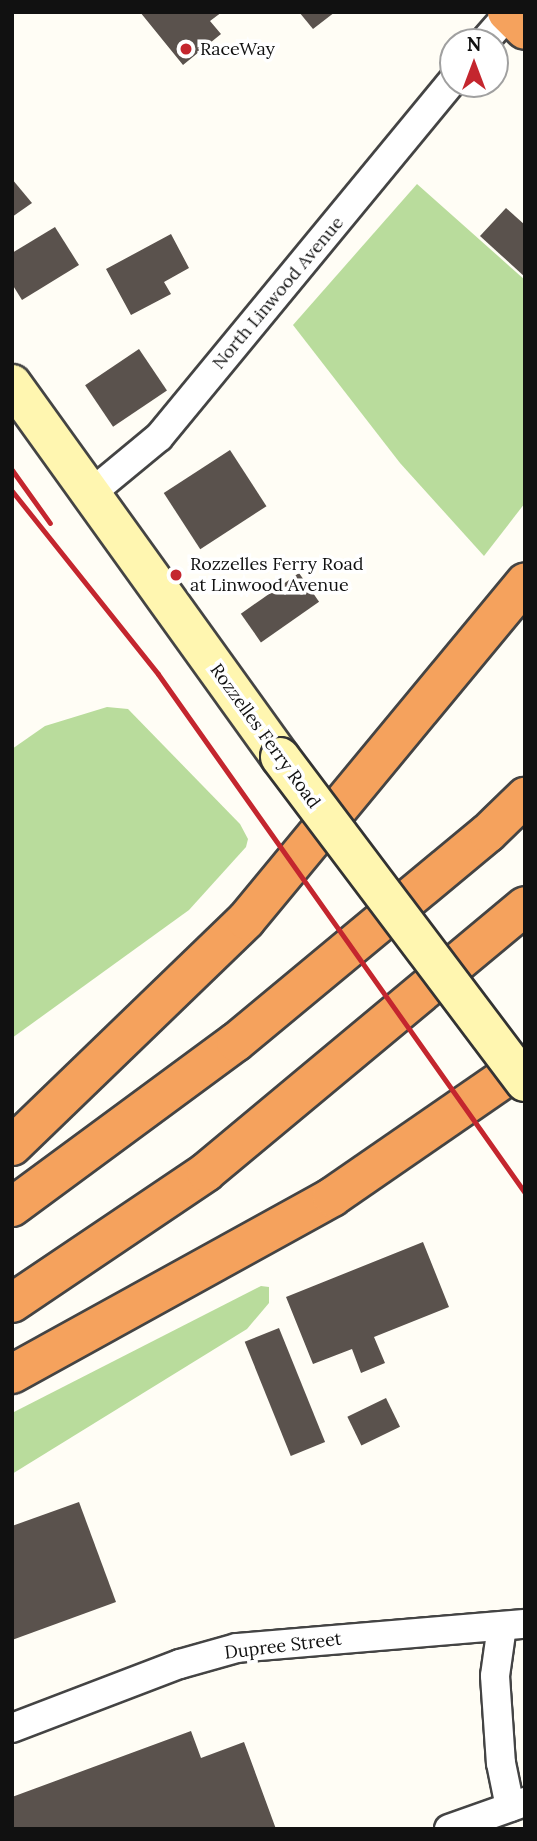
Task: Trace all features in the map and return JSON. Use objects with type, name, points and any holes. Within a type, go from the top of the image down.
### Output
[{"type":"highway","points":[[12,1146],[246,920],[525,583]]},
{"type":"highway","points":[[12,1207],[236,1042],[525,797]]},
{"type":"highway","points":[[12,1303],[206,1172],[525,906]]},
{"type":"highway","points":[[12,1374],[332,1197],[525,1064]]},
{"type":"street","name":"North Linwood Avenue","points":[[90,494],[159,437],[439,97]]},
{"type":"street","name":"Rozzelles Ferry Road","points":[[12,384],[280,757],[525,1082]]},
{"type":"street","name":"Dupree Street","points":[[12,1728],[180,1664],[237,1648],[514,1625]]},
{"type":"street","points":[[449,1829],[517,1804],[501,1763],[495,1676],[514,1625]]},
{"type":"green space","points":[[417,184],[525,280],[525,503],[484,556],[400,463],[293,325]]},
{"type":"green space","points":[[107,707],[128,709],[240,824],[248,839],[246,847],[189,910],[12,1038],[12,749],[45,726]]},
{"type":"green space","points":[[261,1286],[269,1287],[269,1303],[247,1329],[12,1474],[12,1413]]},
{"type":"building","name":"RaceWay","points":[[140,12],[222,12],[210,21],[221,34],[183,65]]},
{"type":"building","points":[[299,12],[335,12],[313,29]]},
{"type":"building","points":[[12,179],[32,203],[12,217]]},
{"type":"building","points":[[506,208],[525,225],[525,277],[480,236]]},
{"type":"building","points":[[55,227],[79,265],[22,300],[12,284],[12,253]]},
{"type":"building","points":[[171,234],[189,268],[164,282],[171,294],[131,315],[106,269]]},
{"type":"building","points":[[139,349],[167,390],[113,427],[85,385]]},
{"type":"building","points":[[230,450],[266,506],[200,549],[164,493]]},
{"type":"building","points":[[299,573],[319,602],[261,642],[241,614]]},
{"type":"building","points":[[423,1242],[449,1307],[374,1337],[385,1363],[361,1373],[352,1349],[313,1364],[286,1297]]},
{"type":"building","points":[[279,1328],[325,1442],[291,1456],[245,1342]]},
{"type":"building","points":[[386,1398],[400,1427],[361,1446],[347,1417]]},
{"type":"building","points":[[79,1502],[116,1602],[12,1640],[12,1526]]},
{"type":"building","points":[[191,1731],[201,1758],[244,1742],[276,1829],[12,1829],[12,1797]]},
{"type":"railway","points":[[12,470],[50,523]]},
{"type":"railway","points":[[12,491],[158,674],[525,1193]]},
{"type":"place","name":"RaceWay","points":[[186,49]]},
{"type":"place","name":"Rozzelles Ferry Road at Linwood Avenue","points":[[176,575]]}]
